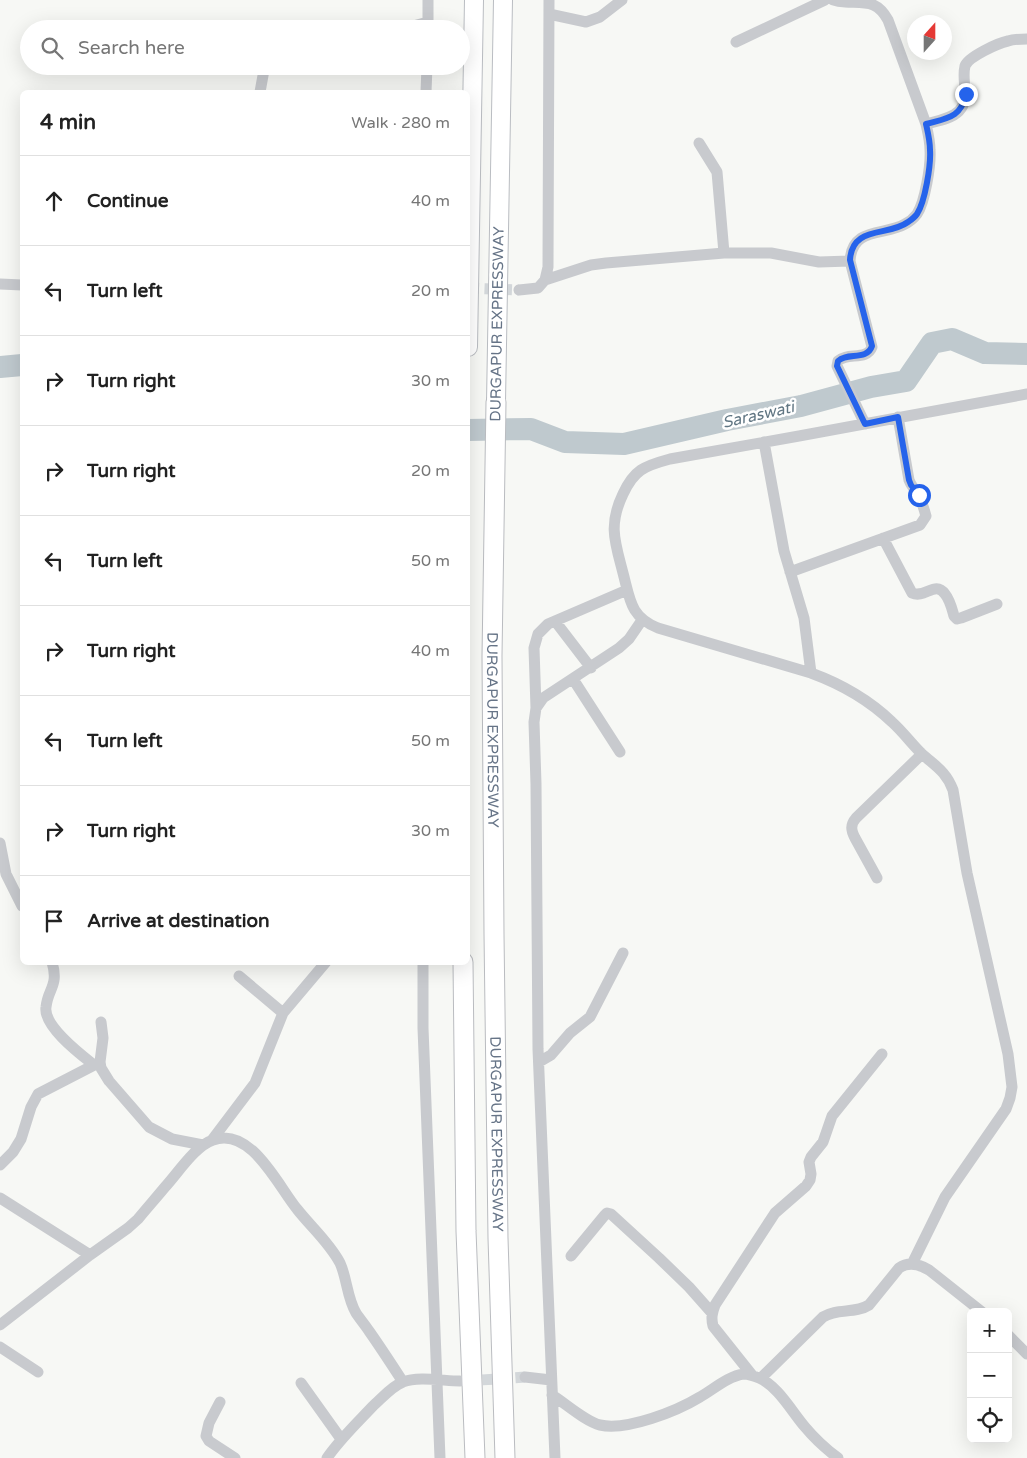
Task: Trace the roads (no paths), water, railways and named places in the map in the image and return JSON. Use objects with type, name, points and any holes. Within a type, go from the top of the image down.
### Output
[{"type":"highway","name":"DURGAPUR EXPRESSWAY","points":[[496,402],[492,656],[494,934],[498,1238],[506,1458]]},
{"type":"highway","name":"DURGAPUR EXPRESSWAY","points":[[463,965],[466,1231],[474,1458]]},
{"type":"main road","name":"DURGAPUR EXPRESSWAY","points":[[470,231],[474,0]]},
{"type":"main road","name":"DURGAPUR EXPRESSWAY","points":[[496,402],[503,0]]},
{"type":"street","points":[[428,0],[428,20]]},
{"type":"street","points":[[519,290],[538,288],[545,280],[548,267],[548,0]]},
{"type":"street","points":[[548,14],[586,22],[600,17],[622,0]]},
{"type":"street","points":[[736,42],[825,0]]},
{"type":"street","points":[[834,0],[838,2],[868,3],[882,10],[888,20],[930,138],[930,165],[926,186],[917,214],[905,224],[860,238],[852,249],[850,260],[872,346],[870,351],[865,354],[841,358],[838,361],[839,370],[863,421]]},
{"type":"street","points":[[926,124],[954,116],[960,111],[966,94],[965,69],[968,60],[1007,41],[1027,39]]},
{"type":"street","points":[[260,90],[263,75]]},
{"type":"street","points":[[426,90],[427,75]]},
{"type":"street","points":[[698,143],[717,172],[724,252]]},
{"type":"street","points":[[545,280],[606,262],[724,252],[771,253],[819,262],[850,260]]},
{"type":"street","points":[[0,284],[20,285]]},
{"type":"street","points":[[912,1264],[945,1197],[1006,1109],[1012,1087],[1008,1054],[967,873],[953,790],[941,769],[922,754],[894,723],[866,700],[832,681],[811,672],[658,628],[642,620],[632,605],[615,543],[615,514],[631,479],[638,471],[656,462],[863,421],[898,417],[1027,394]]},
{"type":"street","points":[[790,572],[920,525],[926,516],[919,495],[909,480],[898,417]]},
{"type":"street","points":[[764,442],[782,544],[804,618],[811,672]]},
{"type":"street","points":[[883,538],[912,593],[915,595],[920,595],[933,588],[942,590],[957,619],[997,604]]},
{"type":"street","points":[[555,1458],[538,1062],[534,648],[542,628],[627,590]]},
{"type":"street","points":[[536,708],[543,698],[552,691],[573,680],[619,648],[629,639],[642,620]]},
{"type":"street","points":[[555,621],[590,668]]},
{"type":"street","points":[[573,680],[620,752]]},
{"type":"street","points":[[877,878],[855,838],[852,826],[856,818],[922,754]]},
{"type":"street","points":[[0,843],[6,874],[20,902]]},
{"type":"street","points":[[538,1062],[551,1055],[570,1033],[590,1017],[623,953]]},
{"type":"street","points":[[53,965],[55,972],[54,981],[46,1007],[49,1021],[66,1041],[97,1063],[109,1082],[149,1127],[172,1139],[207,1143],[223,1137],[232,1139],[253,1151],[265,1164],[297,1209],[333,1252],[344,1273],[355,1311],[403,1382]]},
{"type":"street","points":[[0,1326],[90,1255],[128,1228],[192,1156],[207,1143],[255,1083],[283,1013],[323,965]]},
{"type":"street","points":[[422,965],[440,1458]]},
{"type":"street","points":[[239,976],[283,1013]]},
{"type":"street","points":[[0,1166],[13,1152],[21,1139],[31,1107],[38,1094],[97,1063],[103,1038],[101,1022]]},
{"type":"street","points":[[756,1377],[713,1326],[712,1313],[715,1305],[775,1214],[806,1186],[810,1180],[809,1162],[823,1142],[832,1116],[882,1054]]},
{"type":"street","points":[[0,1198],[90,1255]]},
{"type":"street","points":[[572,1256],[604,1216],[607,1213],[611,1214],[660,1258],[712,1313]]},
{"type":"street","points":[[756,1377],[823,1317],[834,1312],[863,1308],[869,1305],[899,1268],[906,1264],[920,1264],[977,1308]]},
{"type":"street","points":[[1012,1339],[1027,1354]]},
{"type":"street","points":[[0,1347],[38,1372]]},
{"type":"street","points":[[552,1395],[594,1423],[608,1426],[626,1425],[678,1409],[732,1378],[744,1374],[756,1377],[771,1386],[818,1441],[838,1458]]},
{"type":"street","points":[[525,1378],[551,1380]]},
{"type":"street","points":[[327,1458],[341,1439],[396,1386],[403,1382],[414,1380],[460,1381]]},
{"type":"street","points":[[301,1383],[341,1439]]},
{"type":"street","points":[[220,1402],[209,1423],[206,1436],[209,1441],[235,1458]]},
{"type":"waterway","name":"Saraswati","points":[[470,430],[531,429],[565,442],[624,444],[727,420],[801,406],[871,387],[906,381],[932,343],[952,339],[985,353],[1027,354]]},
{"type":"waterway","name":"Saraswati","points":[[0,367],[20,365]]},
{"type":"tunnel","points":[[470,288],[519,290]]},
{"type":"tunnel","points":[[466,1381],[525,1377]]}]
